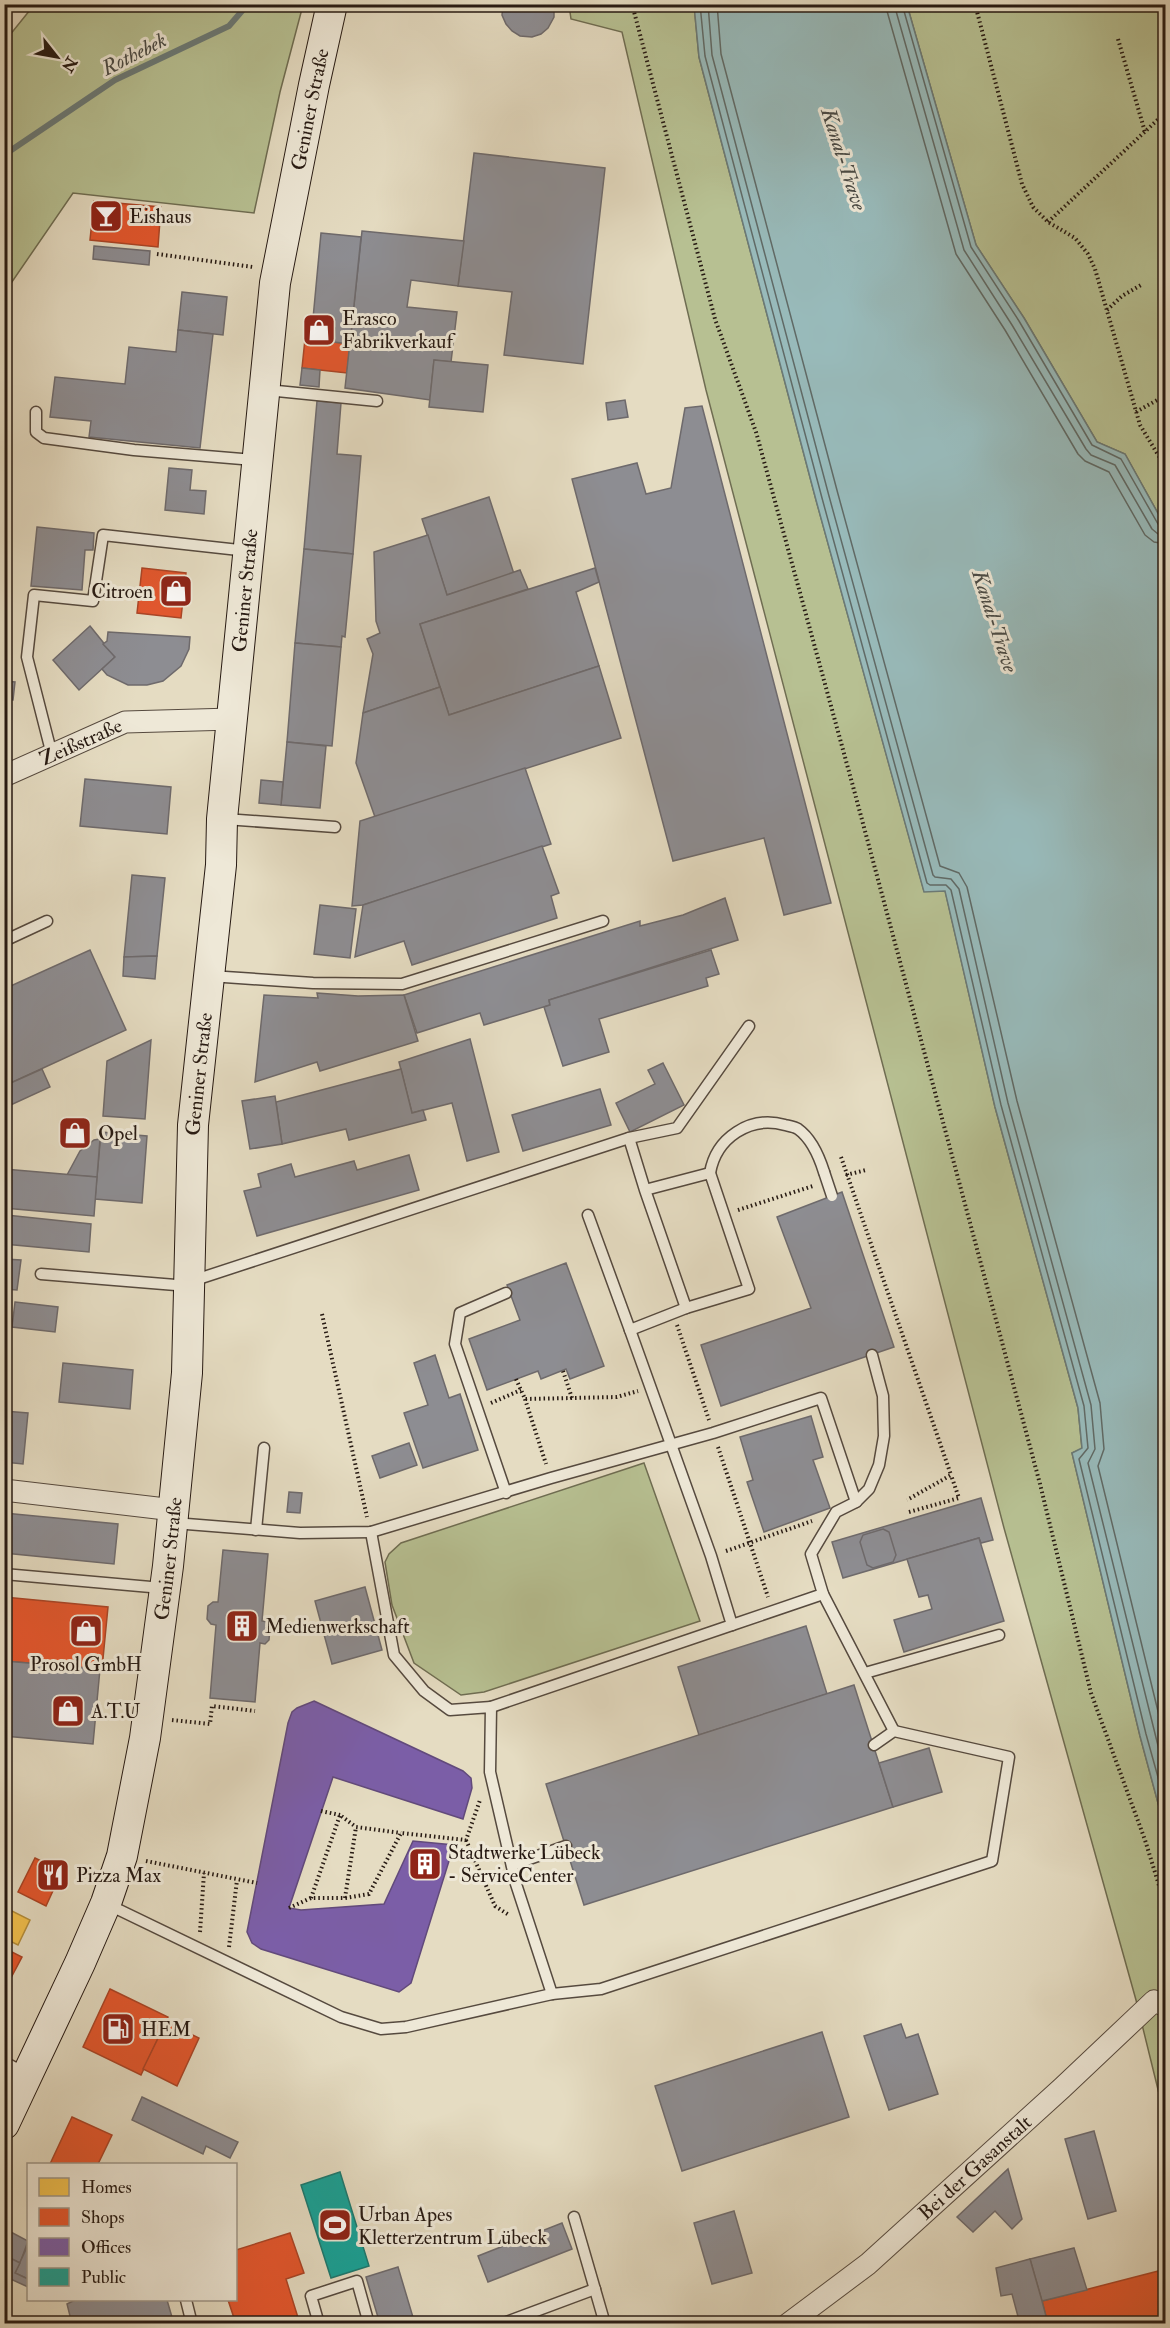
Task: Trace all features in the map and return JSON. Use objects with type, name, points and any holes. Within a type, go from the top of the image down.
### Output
[{"type":"main road","name":"Geniner Straße","points":[[4,2124],[16,2068],[80,1963],[106,1903],[122,1856],[148,1718],[165,1589],[187,1373],[193,1125],[221,865],[222,819],[264,389],[278,271],[332,4]]},
{"type":"street","name":"Zeißstraße","points":[[4,776],[126,722],[232,719]]},
{"type":"street","points":[[4,1490],[173,1516]]},
{"type":"street","name":"Bei der Gasanstalt","points":[[788,2324],[868,2264],[1062,2088],[1160,2003]]},
{"type":"lane","points":[[264,389],[377,401]]},
{"type":"lane","points":[[36,412],[36,432],[44,438],[134,450],[258,460]]},
{"type":"lane","points":[[52,755],[27,657],[34,595],[93,601],[103,535],[248,551]]},
{"type":"lane","points":[[222,819],[335,827]]},
{"type":"lane","points":[[4,941],[47,921]]},
{"type":"lane","points":[[210,976],[313,983],[402,984],[603,921]]},
{"type":"lane","points":[[41,1274],[189,1284],[629,1138],[677,1128],[749,1026]]},
{"type":"lane","points":[[630,1330],[686,1308],[749,1289],[710,1173],[712,1157],[735,1131],[769,1120],[797,1128],[817,1150],[832,1196]]},
{"type":"lane","points":[[629,1138],[686,1308]]},
{"type":"lane","points":[[645,1190],[710,1173]]},
{"type":"lane","points":[[588,1215],[711,1556],[732,1625]]},
{"type":"lane","points":[[506,1293],[460,1313],[454,1344],[506,1493]]},
{"type":"lane","points":[[872,1354],[883,1396],[884,1436],[879,1465],[869,1489],[855,1502],[836,1512],[811,1554],[823,1594],[894,1731]]},
{"type":"lane","points":[[173,1516],[256,1530],[300,1533],[371,1533],[550,1478],[713,1433],[821,1398],[855,1502]]},
{"type":"lane","points":[[256,1530],[264,1448]]},
{"type":"lane","points":[[371,1533],[394,1655],[424,1691],[450,1710],[491,1707],[823,1594]]},
{"type":"lane","points":[[4,1574],[165,1589]]},
{"type":"lane","points":[[865,1673],[999,1635]]},
{"type":"lane","points":[[491,1707],[490,1772],[512,1865],[552,1994]]},
{"type":"lane","points":[[106,1903],[341,2017],[381,2029],[406,2027],[552,1994],[601,1989],[992,1861],[1010,1757],[894,1731],[873,1745]]},
{"type":"lane","points":[[512,1865],[566,1846]]},
{"type":"lane","points":[[574,2217],[605,2324]]},
{"type":"lane","points":[[319,2324],[311,2296],[357,2281],[369,2324]]},
{"type":"lane","points":[[501,2324],[595,2289]]},
{"type":"lane","points":[[186,2301],[192,2324]]},
{"type":"path","points":[[632,4],[715,319],[756,432],[854,790],[1040,1484],[1091,1693],[1145,1840],[1166,1908]]},
{"type":"path","points":[[975,4],[1022,184],[1034,207],[1048,222],[1075,238],[1088,255],[1095,269],[1140,425],[1166,468]]},
{"type":"path","points":[[1118,39],[1145,132]]},
{"type":"path","points":[[1048,222],[1166,112]]},
{"type":"path","points":[[157,254],[278,271]]},
{"type":"path","points":[[1107,310],[1122,296],[1141,285]]},
{"type":"path","points":[[1136,412],[1166,395]]},
{"type":"path","points":[[841,1157],[959,1498],[909,1512]]},
{"type":"path","points":[[836,1179],[866,1170]]},
{"type":"path","points":[[724,1215],[814,1186]]},
{"type":"path","points":[[673,1313],[773,1611]]},
{"type":"path","points":[[322,1314],[371,1533]]},
{"type":"path","points":[[563,1371],[572,1398]]},
{"type":"path","points":[[516,1379],[525,1399],[550,1478]]},
{"type":"path","points":[[525,1399],[617,1397],[651,1387]]},
{"type":"path","points":[[476,1407],[521,1390]]},
{"type":"path","points":[[907,1500],[951,1475]]},
{"type":"path","points":[[711,1556],[836,1512]]},
{"type":"path","points":[[228,1708],[229,1700]]},
{"type":"path","points":[[148,1718],[210,1724],[212,1706],[255,1711]]},
{"type":"path","points":[[490,1772],[466,1840],[495,1906],[510,1916],[527,1917]]},
{"type":"path","points":[[321,1811],[340,1815],[356,1827],[466,1840]]},
{"type":"path","points":[[311,1898],[340,1815]]},
{"type":"path","points":[[345,1898],[356,1827]]},
{"type":"path","points":[[289,1908],[311,1898],[345,1898],[369,1894],[401,1833]]},
{"type":"path","points":[[122,1856],[257,1883]]},
{"type":"path","points":[[198,1948],[204,1873]]},
{"type":"path","points":[[227,1961],[237,1880]]},
{"type":"green space","points":[[34,5],[303,5],[280,92],[254,213],[73,193],[5,292],[5,41]]},
{"type":"green space","points":[[569,5],[694,5],[699,57],[816,500],[924,891],[945,890],[995,1107],[1078,1408],[1082,1449],[1072,1453],[1140,1736],[1165,1829],[1165,2118],[1136,2000],[1004,1528],[706,390],[622,32],[571,19]]},
{"type":"green space","points":[[907,5],[1165,5],[1165,526],[1125,454],[1097,442],[1024,318],[976,245]]},
{"type":"green space","points":[[644,1463],[700,1621],[484,1692],[461,1695],[414,1663],[392,1605],[385,1562],[389,1554],[401,1543]]},
{"type":"water","name":"Kanal-Trave","points":[[694,5],[907,5],[976,245],[1024,318],[1097,442],[1125,454],[1165,526],[1165,1829],[1140,1736],[1072,1453],[1082,1448],[1078,1408],[995,1107],[945,891],[924,892],[816,500],[699,57]]},
{"type":"building: Homes","points":[[4,1907],[30,1920],[18,1945],[4,1938]]},
{"type":"building: Shops","points":[[94,201],[161,207],[158,247],[90,240]]},
{"type":"building: Shops","points":[[317,326],[335,328],[334,342],[350,344],[347,373],[302,368],[305,339],[316,340]]},
{"type":"building: Shops","points":[[142,568],[186,573],[181,618],[137,613]]},
{"type":"building: Shops","points":[[4,1597],[108,1607],[102,1669],[4,1661]]},
{"type":"building: Shops","points":[[35,1858],[62,1871],[46,1906],[18,1892]]},
{"type":"building: Shops","points":[[4,1948],[22,1957],[4,1991]]},
{"type":"building: Shops","points":[[110,1989],[168,2017],[141,2075],[83,2047]]},
{"type":"building: Shops","points":[[166,2022],[199,2038],[177,2086],[143,2069]]},
{"type":"building: Shops","points":[[72,2117],[112,2135],[98,2163],[50,2163]]},
{"type":"building: Shops","points":[[290,2233],[304,2273],[286,2279],[300,2324],[236,2324],[228,2301],[237,2301],[237,2250]]},
{"type":"building: Shops","points":[[1166,2269],[1166,2324],[1048,2324],[1042,2301]]},
{"type":"building: Offices","name":"Stadtwerke Lübeck - ServiceCenter","points":[[314,1701],[463,1771],[471,1778],[472,1788],[463,1819],[333,1777],[289,1908],[301,1910],[384,1904],[413,1841],[454,1845],[411,1983],[399,1992],[261,1949],[252,1943],[247,1932],[288,1723],[292,1712]]},
{"type":"building: Public","name":"Urban Apes Kletterzentrum Lübeck","points":[[340,2172],[369,2266],[331,2278],[301,2185]]},
{"type":"building: Industry","points":[[503,4],[554,4],[554,17],[548,28],[541,34],[532,37],[520,36],[506,24],[502,15]]},
{"type":"building: Industry","points":[[474,153],[605,168],[583,364],[504,355],[512,292],[458,286]]},
{"type":"building: Industry","points":[[362,231],[464,241],[458,286],[411,280],[407,307],[457,312],[451,362],[434,360],[430,400],[345,388]]},
{"type":"building: Industry","points":[[321,233],[361,237],[350,344],[334,342],[335,328],[317,326],[316,340],[311,340]]},
{"type":"building: Industry","points":[[94,246],[150,251],[149,265],[93,259]]},
{"type":"building: Industry","points":[[182,292],[227,297],[223,335],[178,330]]},
{"type":"building: Industry","points":[[178,330],[213,334],[200,448],[89,437],[91,421],[50,417],[55,377],[125,384],[129,347],[176,352]]},
{"type":"building: Industry","points":[[434,360],[488,365],[483,412],[429,407]]},
{"type":"building: Industry","points":[[302,368],[320,370],[319,387],[300,385]]},
{"type":"building: Industry","points":[[625,400],[628,417],[608,420],[606,403]]},
{"type":"building: Industry","points":[[317,401],[341,403],[337,454],[361,456],[353,554],[304,549]]},
{"type":"building: Industry","points":[[702,406],[831,903],[784,915],[764,838],[673,861],[572,479],[637,463],[646,494],[671,488],[685,408]]},
{"type":"building: Industry","points":[[169,468],[192,470],[190,490],[206,491],[204,514],[165,510]]},
{"type":"building: Industry","points":[[489,497],[514,574],[447,595],[422,519]]},
{"type":"building: Industry","points":[[37,527],[94,533],[93,550],[85,550],[82,590],[31,586]]},
{"type":"building: Industry","points":[[428,535],[447,595],[520,570],[528,589],[420,624],[440,687],[363,713],[373,654],[367,639],[380,633],[376,621],[374,552]]},
{"type":"building: Industry","points":[[304,549],[353,554],[345,637],[342,636],[341,647],[295,643]]},
{"type":"building: Industry","points":[[595,568],[599,582],[576,592],[599,666],[449,715],[420,624]]},
{"type":"building: Industry","points":[[90,626],[115,657],[79,690],[53,660]]},
{"type":"building: Industry","points":[[108,632],[190,637],[189,649],[181,666],[163,681],[147,685],[128,685],[107,675],[102,669],[115,657],[103,644],[107,641]]},
{"type":"building: Industry","points":[[295,643],[341,647],[332,746],[287,742]]},
{"type":"building: Industry","points":[[599,666],[621,738],[375,817],[356,763],[363,713],[440,687],[449,715]]},
{"type":"building: Industry","points":[[4,681],[15,682],[13,700],[4,699]]},
{"type":"building: Industry","points":[[287,742],[326,746],[320,808],[281,805]]},
{"type":"building: Industry","points":[[525,768],[551,844],[363,905],[352,906],[360,821]]},
{"type":"building: Industry","points":[[85,779],[171,787],[167,834],[80,826]]},
{"type":"building: Industry","points":[[261,780],[283,782],[281,805],[259,803]]},
{"type":"building: Industry","points":[[542,846],[559,893],[551,896],[557,918],[412,965],[404,941],[355,957],[363,905]]},
{"type":"building: Industry","points":[[132,875],[165,878],[157,956],[124,957]]},
{"type":"building: Industry","points":[[725,898],[738,940],[549,1000],[550,1005],[484,1025],[480,1013],[417,1033],[404,995],[640,921],[640,926],[683,915]]},
{"type":"building: Industry","points":[[320,905],[356,909],[350,958],[314,954]]},
{"type":"building: Industry","points":[[90,950],[126,1030],[4,1086],[4,989]]},
{"type":"building: Industry","points":[[711,950],[719,974],[706,978],[708,986],[599,1019],[609,1052],[563,1066],[544,1007],[550,1005],[549,1000]]},
{"type":"building: Industry","points":[[157,956],[155,979],[123,976],[124,957]]},
{"type":"building: Industry","points":[[317,993],[358,996],[404,995],[418,1041],[320,1071],[317,1062],[255,1082],[264,995],[318,998]]},
{"type":"building: Industry","points":[[470,1039],[499,1152],[467,1161],[452,1103],[412,1113],[399,1062]]},
{"type":"building: Industry","points":[[151,1040],[145,1119],[103,1116],[107,1061]]},
{"type":"building: Industry","points":[[663,1063],[684,1105],[630,1132],[616,1103],[655,1084],[648,1070]]},
{"type":"building: Industry","points":[[42,1069],[50,1087],[4,1108],[4,1086]]},
{"type":"building: Industry","points":[[401,1069],[412,1113],[423,1110],[426,1120],[349,1140],[346,1129],[282,1144],[276,1102]]},
{"type":"building: Industry","points":[[600,1089],[611,1125],[523,1151],[512,1115]]},
{"type":"building: Industry","points":[[275,1096],[282,1144],[250,1149],[242,1101]]},
{"type":"building: Industry","points":[[101,1132],[147,1136],[142,1203],[95,1199]]},
{"type":"building: Industry","points":[[100,1139],[97,1177],[67,1175],[80,1151],[94,1140]]},
{"type":"building: Industry","points":[[409,1155],[419,1190],[257,1236],[244,1191],[261,1187],[258,1174],[291,1164],[295,1177],[354,1161],[357,1170]]},
{"type":"building: Industry","points":[[4,1169],[97,1177],[94,1216],[4,1208]]},
{"type":"building: Industry","points":[[842,1192],[894,1347],[721,1406],[701,1345],[811,1308],[777,1217]]},
{"type":"building: Industry","points":[[6,1215],[91,1224],[89,1252],[4,1244]]},
{"type":"building: Industry","points":[[4,1259],[21,1260],[17,1290],[4,1289]]},
{"type":"building: Industry","points":[[566,1263],[604,1366],[570,1379],[566,1369],[541,1379],[538,1371],[487,1390],[469,1339],[520,1320],[507,1285]]},
{"type":"building: Industry","points":[[15,1302],[58,1307],[55,1332],[12,1327]]},
{"type":"building: Industry","points":[[435,1355],[449,1398],[460,1394],[478,1450],[423,1468],[404,1413],[428,1405],[414,1363]]},
{"type":"building: Industry","points":[[63,1363],[133,1370],[130,1409],[59,1402]]},
{"type":"building: Industry","points":[[4,1411],[28,1413],[23,1464],[4,1462]]},
{"type":"building: Industry","points":[[811,1416],[823,1457],[813,1460],[830,1508],[764,1532],[747,1482],[753,1480],[740,1437]]},
{"type":"building: Industry","points":[[409,1443],[417,1465],[380,1478],[372,1456]]},
{"type":"building: Industry","points":[[289,1492],[302,1493],[300,1513],[287,1512]]},
{"type":"building: Industry","points":[[981,1498],[993,1540],[981,1543],[979,1538],[843,1578],[832,1542]]},
{"type":"building: Industry","points":[[4,1513],[118,1524],[114,1564],[4,1553]]},
{"type":"building: Industry","points":[[883,1529],[889,1532],[896,1555],[893,1562],[873,1568],[867,1565],[860,1542],[863,1535]]},
{"type":"building: Industry","points":[[979,1538],[1004,1621],[904,1652],[894,1620],[932,1609],[928,1595],[919,1597],[907,1559]]},
{"type":"building: Industry","name":"Medienwerkschaft","points":[[223,1550],[268,1554],[262,1621],[267,1622],[270,1628],[269,1640],[265,1644],[260,1643],[255,1702],[210,1698],[216,1625],[211,1624],[207,1619],[208,1606],[213,1602],[218,1602]]},
{"type":"building: Industry","points":[[365,1587],[382,1650],[332,1664],[315,1601]]},
{"type":"building: Industry","points":[[806,1626],[827,1694],[699,1735],[678,1667]]},
{"type":"building: Industry","points":[[4,1661],[100,1669],[93,1744],[4,1736]]},
{"type":"building: Industry","points":[[854,1685],[893,1807],[584,1905],[546,1784]]},
{"type":"building: Industry","points":[[929,1748],[942,1792],[893,1807],[879,1763]]},
{"type":"building: Industry","points":[[901,2024],[906,2038],[918,2034],[938,2094],[889,2110],[864,2036]]},
{"type":"building: Industry","points":[[822,2032],[849,2117],[682,2171],[655,2086]]},
{"type":"building: Industry","points":[[142,2097],[238,2142],[230,2158],[206,2146],[203,2154],[132,2120]]},
{"type":"building: Industry","points":[[1094,2131],[1116,2211],[1088,2219],[1065,2139]]},
{"type":"building: Industry","points":[[1008,2169],[1022,2219],[1012,2229],[995,2211],[973,2232],[957,2217]]},
{"type":"building: Industry","points":[[734,2211],[752,2273],[712,2284],[694,2223]]},
{"type":"building: Industry","points":[[562,2223],[572,2249],[488,2282],[478,2256]]},
{"type":"building: Industry","points":[[7,2230],[27,2240],[20,2263],[4,2255],[4,2234]]},
{"type":"building: Industry","points":[[27,2247],[27,2279],[15,2273]]},
{"type":"building: Industry","points":[[1074,2248],[1087,2290],[1042,2301],[1030,2259]]},
{"type":"building: Industry","points":[[4,2255],[20,2263],[15,2273],[27,2279],[27,2287],[4,2276]]},
{"type":"building: Industry","points":[[1030,2259],[1048,2324],[1020,2324],[1012,2294],[1001,2296],[996,2268]]},
{"type":"building: Industry","points":[[398,2267],[415,2324],[380,2324],[366,2277]]},
{"type":"building: Industry","points":[[73,2301],[167,2301],[174,2324],[72,2324],[67,2304]]},
{"type":"waterway","name":"Rothebek","points":[[4,155],[115,80],[229,26],[248,4]]},
{"type":"place","name":"Eishaus","points":[[106,216]]},
{"type":"place","name":"Erasco Fabrikverkauf","points":[[319,330]]},
{"type":"place","name":"Citroen","points":[[176,591]]},
{"type":"place","name":"Opel","points":[[75,1133]]},
{"type":"place","name":"Medienwerkschaft","points":[[242,1626]]},
{"type":"place","name":"Prosol GmbH","points":[[86,1631]]},
{"type":"place","name":"A.T.U","points":[[68,1711]]},
{"type":"place","name":"Stadtwerke Lübeck - ServiceCenter","points":[[425,1864]]},
{"type":"place","name":"Pizza Max","points":[[53,1875]]},
{"type":"place","name":"HEM","points":[[118,2029]]},
{"type":"place","name":"Urban Apes Kletterzentrum Lübeck","points":[[335,2225]]}]
